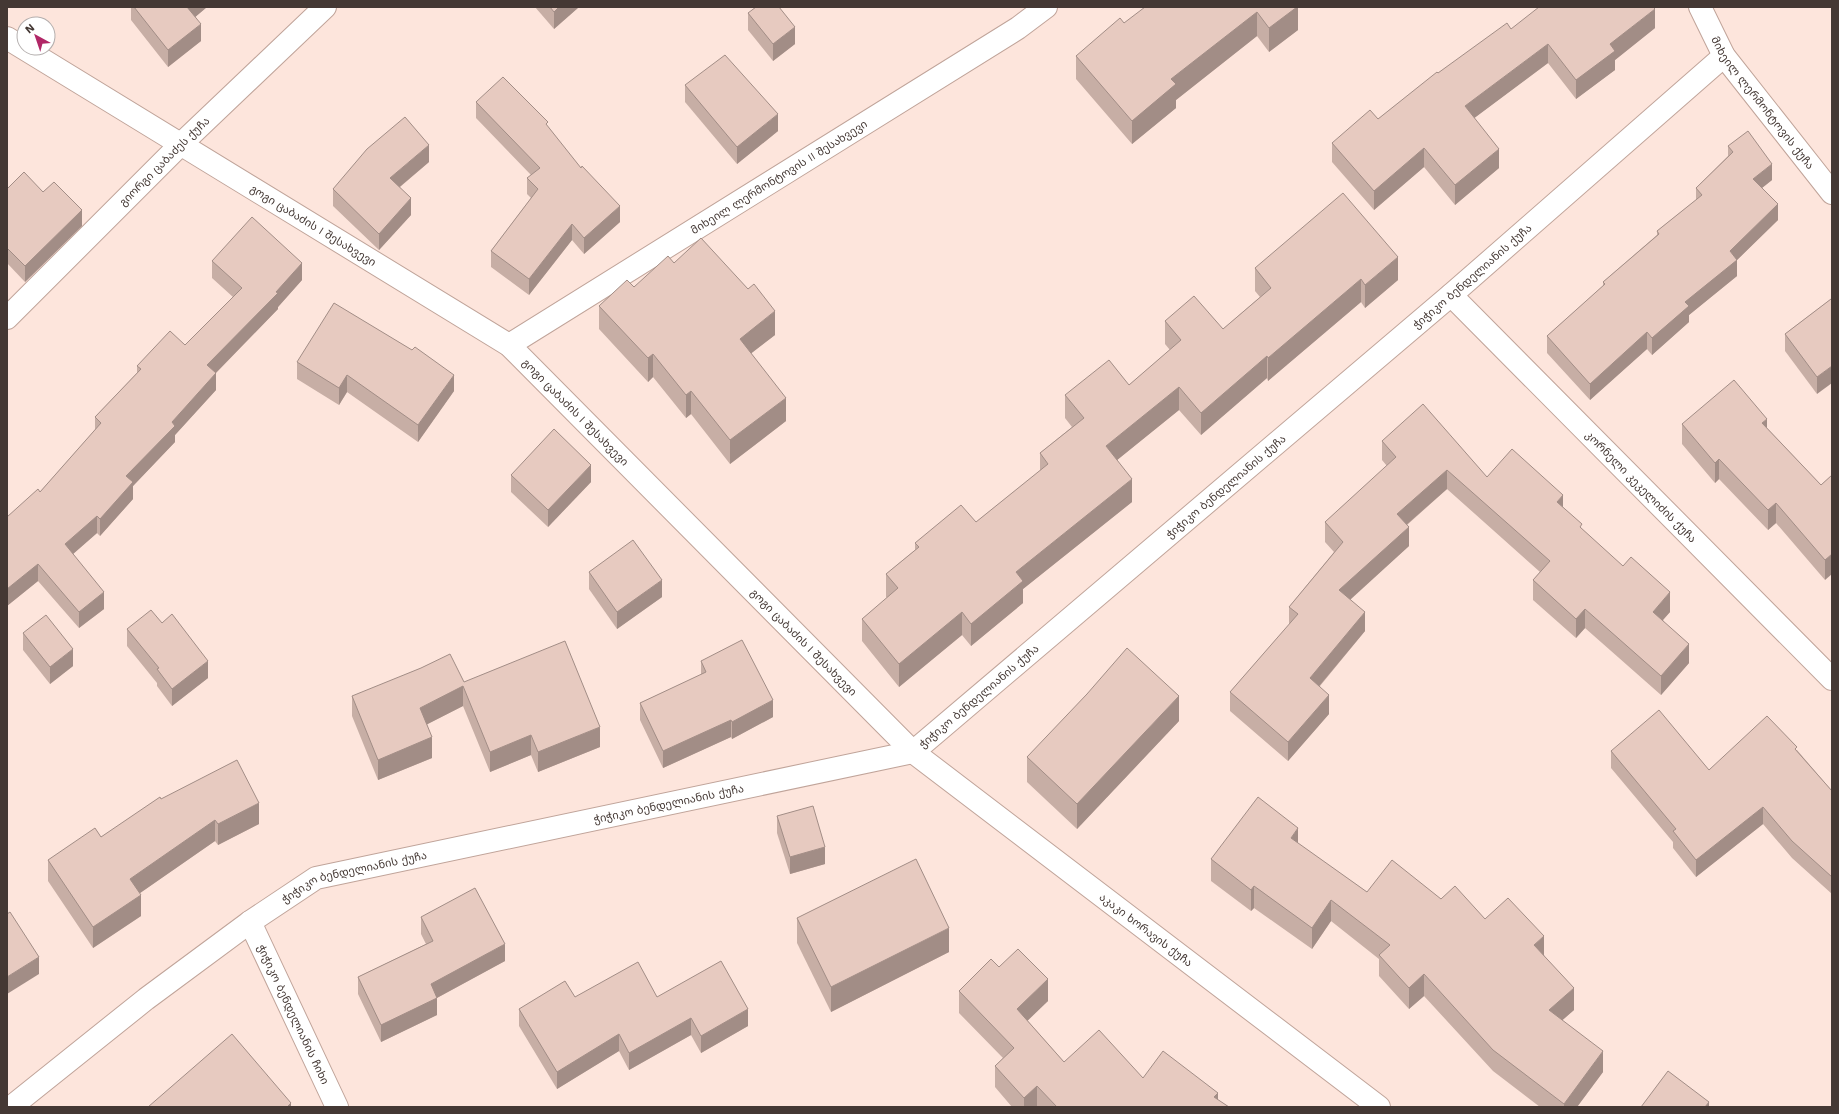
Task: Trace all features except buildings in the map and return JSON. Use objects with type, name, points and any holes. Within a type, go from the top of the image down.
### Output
[{"type":"street","name":"გიორგი ცაბაძეს ქუჩა","points":[[7,318],[180,145],[325,7]]},
{"type":"street","name":"მიხეილ ლერმონტოვის II შესახვევი","points":[[509,345],[1018,28],[1046,7]]},
{"type":"street","name":"მიხეილ ლერმონტოვის ქუჩა","points":[[1700,7],[1724,56],[1832,193]]},
{"type":"street","name":"გოგი ცაბაძის I შესახვევი","points":[[7,38],[509,345],[913,752]]},
{"type":"street","name":"ჭიჭიკო ბენდელიანის ქუჩა","points":[[11,1107],[146,998],[250,922],[316,878],[913,752],[1451,295],[1724,56]]},
{"type":"street","name":"კორნელი კეკელიძის ქუჩა","points":[[1451,295],[1832,679]]},
{"type":"street","name":"აკაკი ხორავის ქუჩა","points":[[913,752],[1379,1107]]},
{"type":"street","name":"ჭიჭიკო ბენდელიანის ჩიხი","points":[[250,922],[337,1107]]}]
